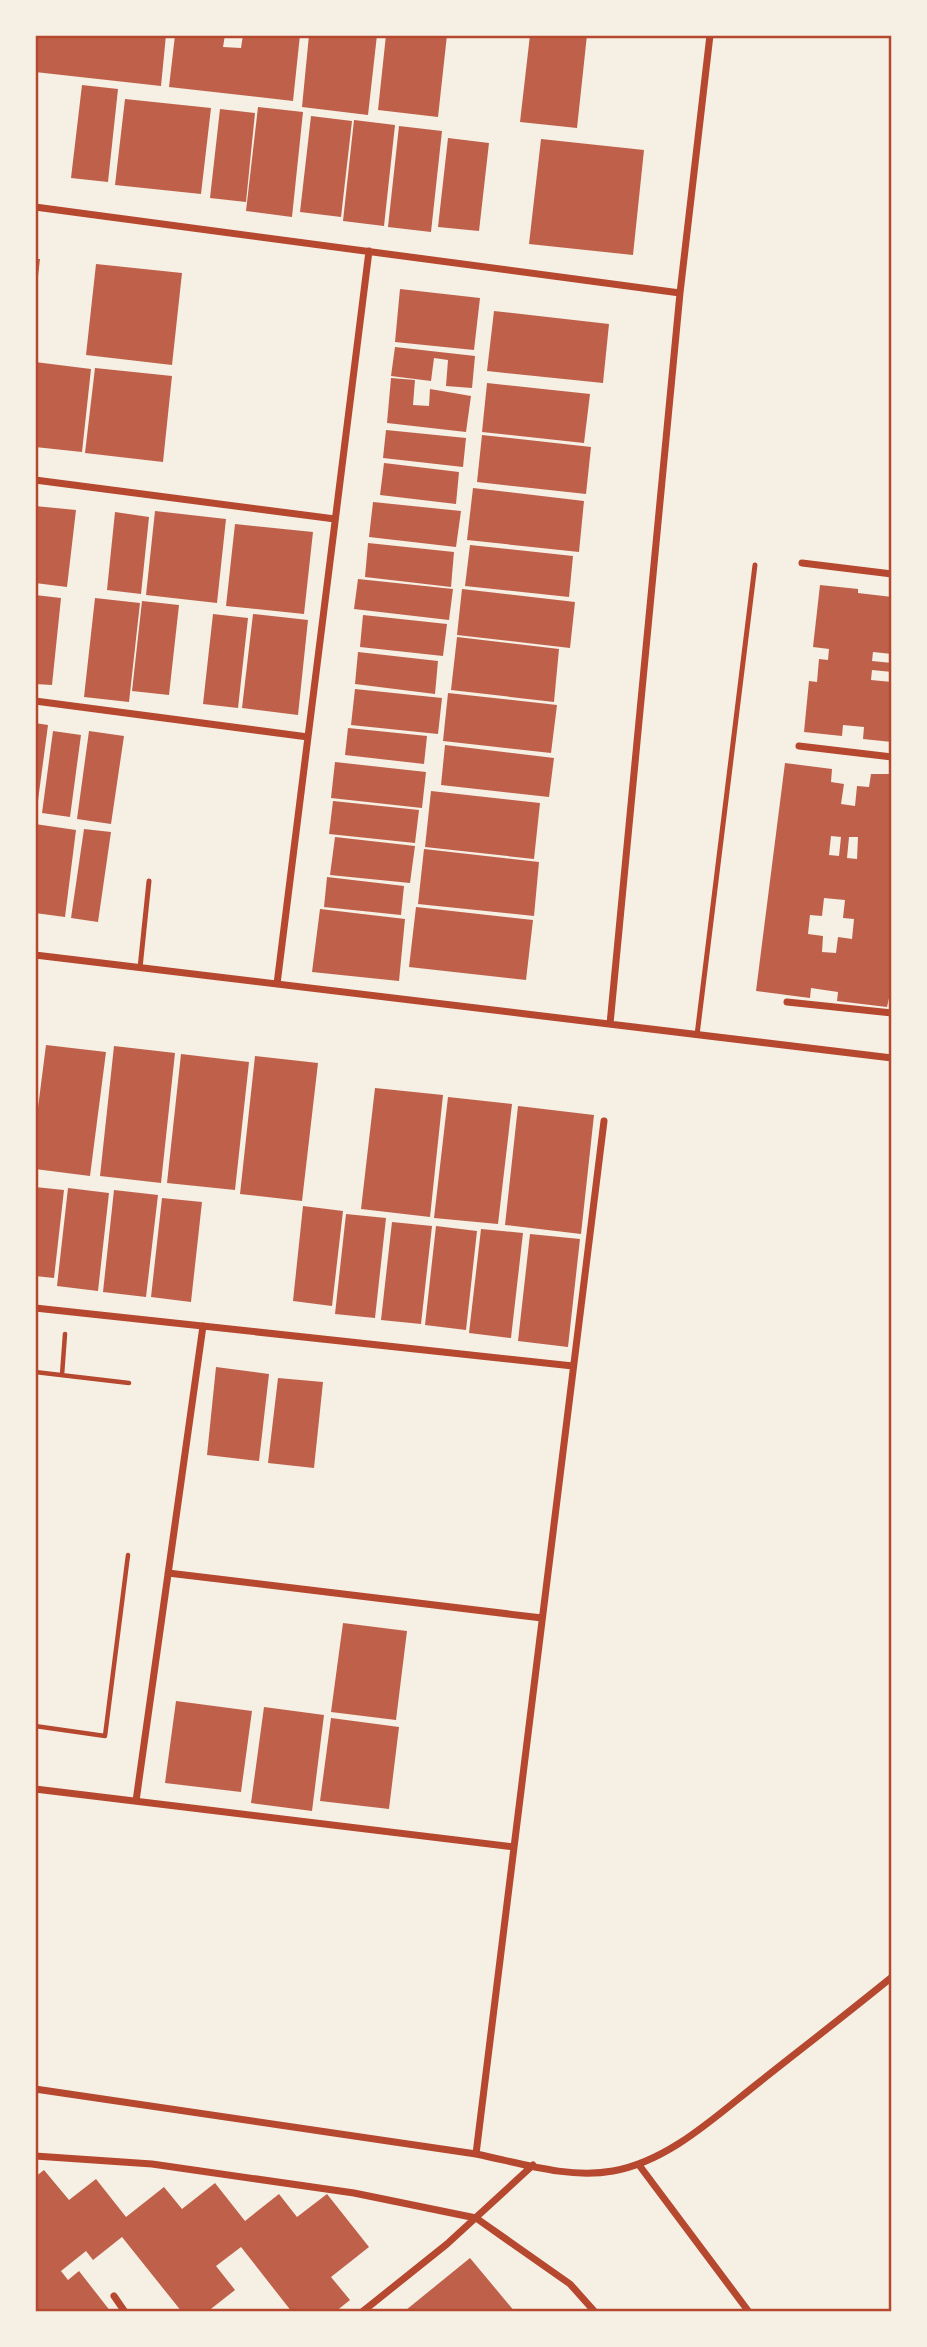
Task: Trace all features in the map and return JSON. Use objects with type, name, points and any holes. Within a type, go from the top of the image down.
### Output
[{"type":"street","points":[[610,1024],[680,293],[710,35]]},
{"type":"street","points":[[35,207],[680,293]]},
{"type":"street","points":[[277,984],[369,251]]},
{"type":"street","points":[[35,480],[335,520]]},
{"type":"street","points":[[803,563],[892,574]]},
{"type":"street","points":[[35,701],[307,737]]},
{"type":"street","points":[[799,746],[892,757]]},
{"type":"street","points":[[35,955],[892,1058]]},
{"type":"street","points":[[787,1002],[892,1013]]},
{"type":"street","points":[[476,2154],[604,1121]]},
{"type":"street","points":[[35,1308],[573,1366]]},
{"type":"street","points":[[136,1801],[203,1326]]},
{"type":"street","points":[[168,1573],[542,1618]]},
{"type":"street","points":[[35,1789],[514,1847]]},
{"type":"street","points":[[35,2089],[476,2154],[585,2173],[612,2171],[639,2165],[688,2138],[892,1978]]},
{"type":"street","points":[[35,2156],[152,2164],[354,2193],[476,2218],[570,2284],[595,2312]]},
{"type":"street","points":[[362,2312],[447,2244],[533,2165]]},
{"type":"street","points":[[639,2165],[749,2312]]},
{"type":"street","points":[[114,2296],[125,2312]]},
{"type":"lane","points":[[697,1035],[755,565]]},
{"type":"lane","points":[[139,968],[149,881]]},
{"type":"path","points":[[62,1375],[66,1311]]},
{"type":"path","points":[[35,1372],[130,1383]]},
{"type":"path","points":[[35,1726],[105,1736],[128,1555]]},
{"type":"building","points":[[35,35],[166,35],[161,86],[35,72]]},
{"type":"building","points":[[175,35],[225,35],[223,47],[241,48],[243,35],[300,35],[293,101],[169,87]]},
{"type":"building","points":[[309,35],[377,35],[368,115],[302,107]]},
{"type":"building","points":[[386,35],[447,35],[438,117],[378,110]]},
{"type":"building","points":[[530,35],[587,35],[577,128],[520,122]]},
{"type":"building","points":[[82,85],[118,89],[108,182],[71,178]]},
{"type":"building","points":[[125,99],[211,108],[201,194],[115,185]]},
{"type":"building","points":[[258,107],[303,112],[292,217],[246,211]]},
{"type":"building","points":[[220,109],[255,113],[246,202],[210,198]]},
{"type":"building","points":[[311,116],[352,121],[341,217],[300,212]]},
{"type":"building","points":[[354,120],[395,125],[384,226],[343,221]]},
{"type":"building","points":[[399,126],[442,131],[431,232],[388,227]]},
{"type":"building","points":[[448,138],[489,143],[479,231],[438,227]]},
{"type":"building","points":[[541,139],[644,150],[633,255],[529,244]]},
{"type":"building","points":[[35,259],[40,259],[37,285],[35,284]]},
{"type":"building","points":[[96,264],[182,273],[172,365],[86,355]]},
{"type":"building","points":[[400,289],[480,298],[474,350],[395,342]]},
{"type":"building","points":[[494,311],[609,324],[603,383],[487,371]]},
{"type":"building","points":[[395,347],[475,356],[472,388],[446,386],[448,360],[434,358],[431,381],[391,376]]},
{"type":"building","points":[[35,362],[91,369],[82,452],[35,447]]},
{"type":"building","points":[[95,368],[172,376],[163,462],[85,453]]},
{"type":"building","points":[[391,378],[415,380],[413,405],[429,406],[430,389],[471,396],[466,432],[387,423]]},
{"type":"building","points":[[487,383],[590,394],[584,443],[482,432]]},
{"type":"building","points":[[386,430],[466,438],[463,467],[383,458]]},
{"type":"building","points":[[482,435],[591,447],[586,494],[477,482]]},
{"type":"building","points":[[384,463],[459,472],[456,504],[380,495]]},
{"type":"building","points":[[473,488],[584,501],[579,552],[467,540]]},
{"type":"building","points":[[373,502],[461,511],[456,547],[369,537]]},
{"type":"building","points":[[35,506],[76,510],[67,587],[35,583]]},
{"type":"building","points":[[155,511],[226,519],[217,603],[146,595]]},
{"type":"building","points":[[115,512],[149,517],[141,594],[107,590]]},
{"type":"building","points":[[235,524],[313,532],[304,614],[226,606]]},
{"type":"building","points":[[368,543],[454,552],[451,587],[365,577]]},
{"type":"building","points":[[470,545],[573,556],[569,597],[465,586]]},
{"type":"building","points":[[358,579],[453,589],[449,620],[354,609]]},
{"type":"building","points":[[820,585],[858,589],[858,593],[892,597],[892,654],[873,652],[872,661],[892,663],[892,672],[872,670],[871,680],[892,682],[892,742],[863,739],[864,727],[843,725],[842,736],[804,732],[809,681],[817,682],[819,659],[828,660],[829,649],[813,647]]},
{"type":"building","points":[[462,589],[575,602],[570,648],[457,635]]},
{"type":"building","points":[[35,595],[61,598],[52,685],[35,684]]},
{"type":"building","points":[[95,598],[140,603],[129,702],[84,697]]},
{"type":"building","points":[[142,601],[179,605],[169,695],[132,691]]},
{"type":"building","points":[[213,614],[248,618],[238,708],[203,704]]},
{"type":"building","points":[[253,614],[308,620],[298,715],[242,708]]},
{"type":"building","points":[[363,615],[447,624],[443,656],[360,647]]},
{"type":"building","points":[[457,637],[559,649],[554,702],[451,690]]},
{"type":"building","points":[[358,652],[438,661],[435,694],[355,684]]},
{"type":"building","points":[[355,689],[442,698],[438,734],[351,725]]},
{"type":"building","points":[[448,693],[557,705],[551,753],[443,741]]},
{"type":"building","points":[[35,723],[48,725],[37,808],[35,808]]},
{"type":"building","points":[[348,728],[427,736],[424,764],[345,755]]},
{"type":"building","points":[[53,731],[81,735],[70,817],[42,813]]},
{"type":"building","points":[[89,731],[124,736],[111,824],[77,819]]},
{"type":"building","points":[[445,745],[554,758],[549,797],[441,785]]},
{"type":"building","points":[[335,762],[426,772],[422,808],[331,798]]},
{"type":"building","points":[[785,763],[832,769],[831,782],[844,784],[841,804],[855,806],[857,786],[869,787],[871,774],[892,774],[892,998],[889,998],[887,1007],[837,1001],[838,992],[811,988],[810,998],[756,991]],"holes":[[[831,836],[841,837],[839,856],[829,855]],[[849,837],[858,837],[857,859],[847,858]],[[824,898],[845,900],[843,918],[854,919],[852,939],[838,937],[836,953],[822,952],[823,936],[808,934],[810,915],[822,916]]]},
{"type":"building","points":[[431,791],[540,803],[534,859],[425,847]]},
{"type":"building","points":[[333,801],[419,810],[415,843],[329,834]]},
{"type":"building","points":[[35,824],[76,830],[65,917],[35,913]]},
{"type":"building","points":[[84,829],[111,832],[98,922],[71,918]]},
{"type":"building","points":[[335,837],[415,846],[410,883],[330,875]]},
{"type":"building","points":[[424,849],[539,862],[534,916],[418,904]]},
{"type":"building","points":[[327,877],[404,886],[401,915],[324,907]]},
{"type":"building","points":[[416,907],[533,920],[526,980],[409,967]]},
{"type":"building","points":[[320,909],[405,919],[399,981],[312,972]]},
{"type":"building","points":[[46,1045],[106,1052],[90,1176],[35,1169],[35,1131]]},
{"type":"building","points":[[114,1046],[175,1053],[161,1183],[100,1176]]},
{"type":"building","points":[[181,1054],[249,1062],[235,1190],[167,1183]]},
{"type":"building","points":[[255,1056],[318,1063],[302,1201],[240,1194]]},
{"type":"building","points":[[375,1088],[443,1095],[430,1217],[361,1209]]},
{"type":"building","points":[[448,1097],[512,1104],[498,1224],[434,1218]]},
{"type":"building","points":[[518,1106],[594,1115],[581,1234],[505,1225]]},
{"type":"building","points":[[35,1187],[64,1190],[54,1278],[35,1276]]},
{"type":"building","points":[[68,1188],[109,1193],[98,1291],[57,1286]]},
{"type":"building","points":[[114,1190],[158,1195],[146,1297],[103,1292]]},
{"type":"building","points":[[162,1198],[202,1202],[191,1302],[151,1297]]},
{"type":"building","points":[[303,1206],[343,1211],[332,1306],[293,1301]]},
{"type":"building","points":[[346,1214],[386,1218],[375,1318],[335,1314]]},
{"type":"building","points":[[392,1222],[432,1226],[421,1324],[381,1320]]},
{"type":"building","points":[[436,1226],[477,1231],[466,1330],[425,1325]]},
{"type":"building","points":[[481,1229],[523,1233],[511,1338],[469,1333]]},
{"type":"building","points":[[530,1234],[580,1239],[568,1347],[518,1341]]},
{"type":"building","points":[[216,1367],[269,1374],[259,1461],[207,1455]]},
{"type":"building","points":[[278,1378],[323,1382],[314,1468],[268,1463]]},
{"type":"building","points":[[343,1623],[407,1631],[396,1720],[331,1712]]},
{"type":"building","points":[[176,1701],[252,1711],[241,1792],[165,1783]]},
{"type":"building","points":[[264,1707],[324,1715],[312,1811],[251,1803]]},
{"type":"building","points":[[331,1718],[399,1727],[389,1809],[320,1801]]},
{"type":"building","points":[[44,2170],[69,2200],[96,2179],[126,2217],[164,2187],[182,2209],[215,2183],[245,2221],[279,2194],[297,2217],[327,2194],[369,2247],[331,2277],[350,2300],[335,2312],[292,2312],[241,2247],[216,2266],[235,2290],[207,2312],[182,2312],[122,2237],[93,2260],[86,2251],[61,2271],[68,2280],[79,2271],[111,2312],[35,2312],[35,2177]]},
{"type":"building","points":[[470,2258],[515,2312],[406,2310]]}]
